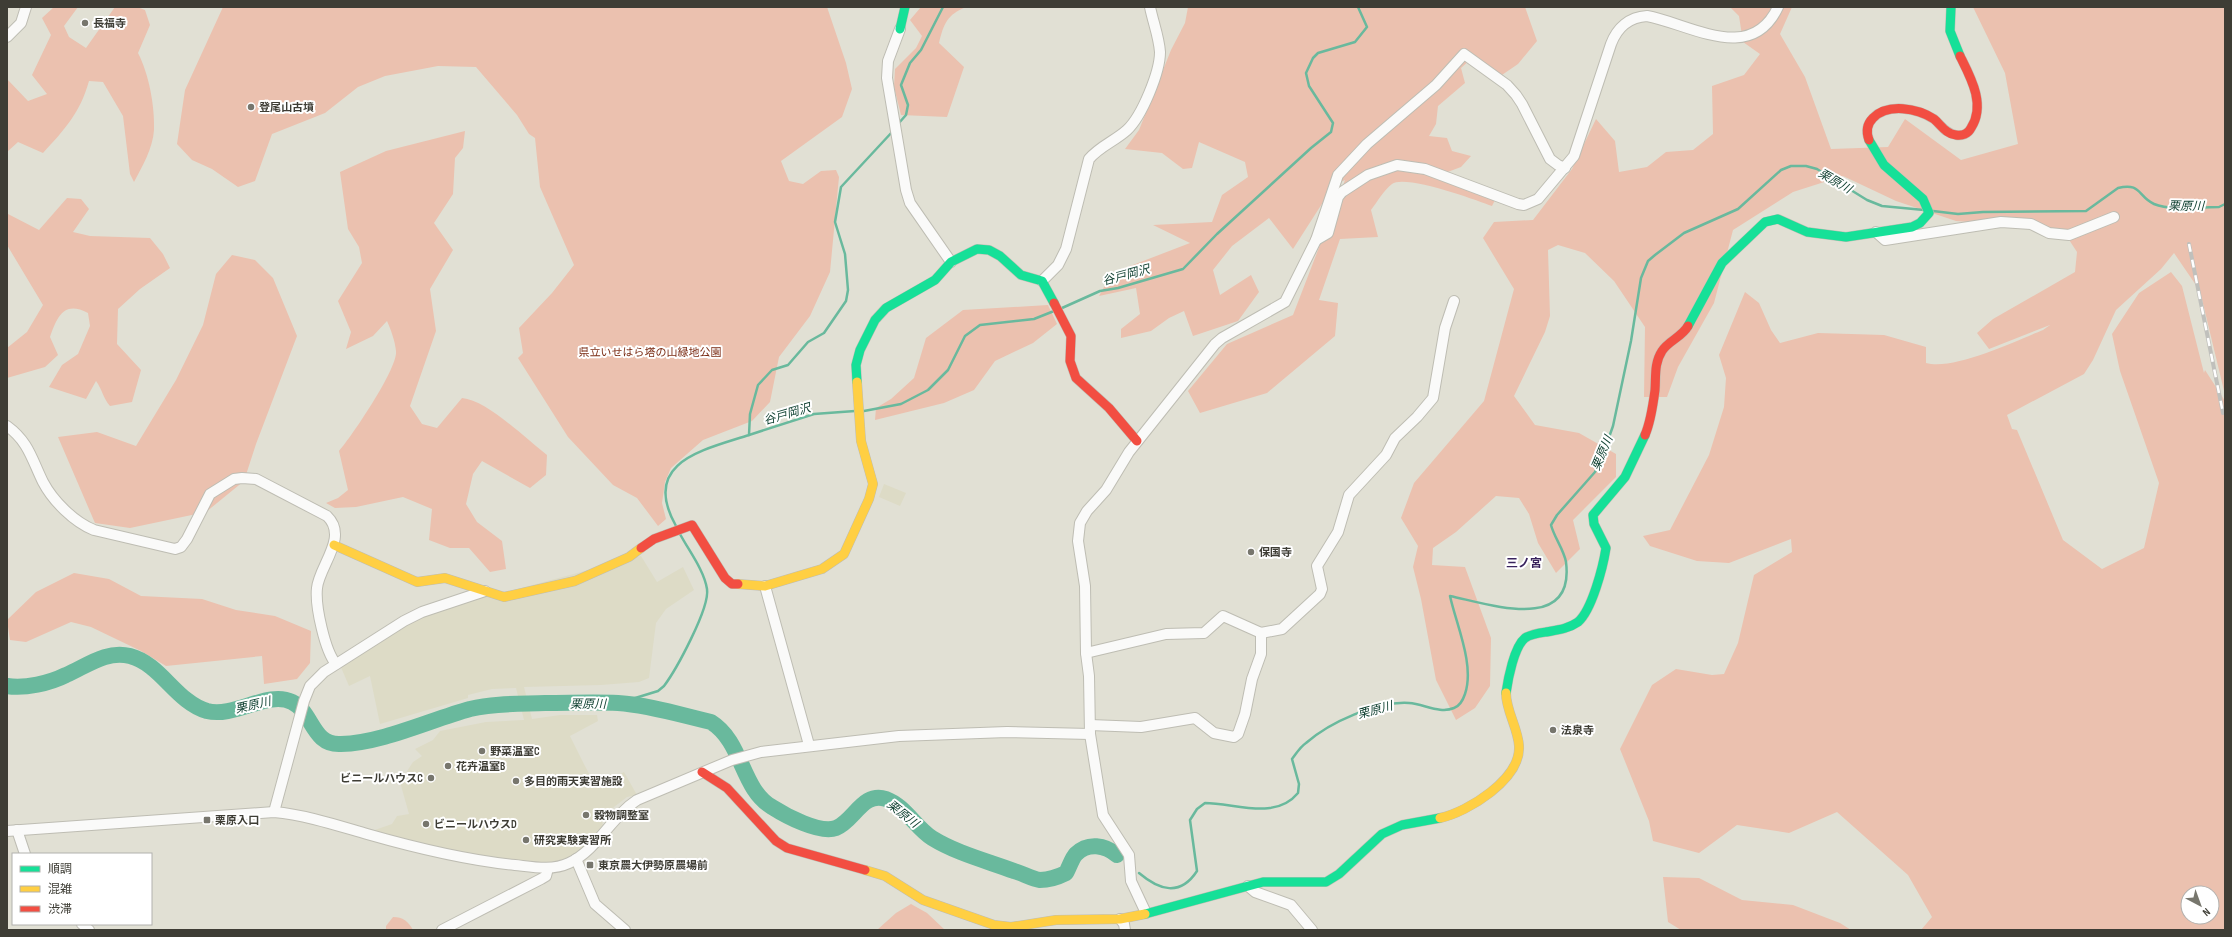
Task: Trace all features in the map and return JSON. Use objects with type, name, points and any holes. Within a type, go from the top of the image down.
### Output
[{"type":"street","points":[[7,37],[21,23],[26,7]]},
{"type":"street","points":[[905,7],[900,29],[888,61],[887,78],[906,190],[913,208],[932,232],[951,262]]},
{"type":"street","points":[[1042,281],[1058,265],[1066,249],[1089,160],[1098,149],[1113,140],[1135,122],[1153,82],[1158,67],[1160,52],[1150,7]]},
{"type":"street","points":[[1316,240],[1328,233],[1338,197],[1342,192],[1378,170],[1397,165],[1416,166],[1518,204],[1524,205],[1538,198],[1574,156],[1614,35],[1624,24],[1639,17],[1647,16],[1714,36],[1735,39],[1747,36],[1763,27],[1771,20],[1778,7]]},
{"type":"street","points":[[702,772],[727,788],[782,846],[885,876],[923,900],[939,907],[994,925],[1011,927],[1056,920],[1120,919],[1263,882],[1282,880],[1314,883],[1326,882],[1339,874],[1382,834],[1390,829],[1454,814],[1466,809],[1505,779],[1516,766],[1519,753],[1506,692],[1519,649],[1522,642],[1534,634],[1563,630],[1572,626],[1587,610],[1606,548],[1595,525],[1593,515],[1625,477],[1644,438],[1649,426],[1655,389],[1656,365],[1662,350],[1685,332],[1722,263],[1766,222],[1778,219],[1788,222],[1807,232],[1846,237],[1912,227],[1920,223],[1929,213],[1927,204],[1921,195],[1899,180],[1884,164],[1868,141],[1866,130],[1873,117],[1884,111],[1892,110],[1919,113],[1932,119],[1948,133],[1958,136],[1967,134],[1972,129],[1977,121],[1979,111],[1974,89],[1964,61],[1951,35],[1949,21],[1951,7]]},
{"type":"street","points":[[1146,913],[1131,881],[1129,855],[1104,815],[1090,730],[1089,676],[1086,653],[1085,586],[1078,541],[1080,523],[1087,512],[1106,490],[1137,441],[1218,341],[1286,302],[1316,240],[1335,180],[1343,169],[1367,144],[1436,85],[1464,54],[1507,85],[1522,104],[1550,158],[1558,165],[1565,168]]},
{"type":"street","points":[[1876,232],[1885,240],[2001,222],[2031,224],[2049,233],[2070,235],[2114,218]]},
{"type":"street","points":[[334,545],[418,582],[445,578],[504,597],[575,581],[629,557],[654,539],[692,525],[728,582],[764,586],[822,569],[844,554],[873,484],[861,441],[856,365],[860,350],[875,320],[886,308],[935,280],[951,262],[970,251],[984,248],[989,250],[1000,256],[1021,275],[1042,281]]},
{"type":"street","points":[[1042,281],[1052,304],[1071,336],[1070,362],[1076,378],[1109,408],[1137,441]]},
{"type":"street","points":[[1086,653],[1166,634],[1204,633],[1223,616],[1260,633],[1282,629],[1320,594],[1322,589],[1317,566],[1338,532],[1349,495],[1386,455],[1395,438],[1417,417],[1433,398],[1445,328],[1454,301]]},
{"type":"street","points":[[7,426],[28,447],[44,484],[55,498],[76,520],[94,530],[175,549],[181,547],[188,539],[210,494],[234,479],[249,478],[256,479],[327,516],[332,523],[334,545],[316,589],[318,607],[330,657],[336,664]]},
{"type":"street","points":[[764,586],[809,746]]},
{"type":"street","points":[[274,812],[304,701],[310,686],[317,678],[336,664],[422,612],[485,591]]},
{"type":"street","points":[[24,853],[12,830],[274,812],[297,814],[430,852],[496,863],[548,868],[565,865],[588,850],[624,809],[637,800],[702,772],[748,755],[809,746],[899,736],[1142,727],[1195,718],[1214,733],[1234,737],[1238,734],[1245,714],[1252,679],[1261,654],[1260,633]]},
{"type":"street","points":[[576,859],[595,904],[625,930]]},
{"type":"street","points":[[442,930],[541,879],[546,876],[548,868]]},
{"type":"street","points":[[1248,886],[1256,892],[1291,905],[1312,930]]},
{"type":"street","points":[[1120,919],[1124,924],[1125,930]]},
{"type":"shaded area","points":[[884,484],[906,493],[900,506],[879,497]]},
{"type":"shaded area","points":[[641,556],[657,582],[683,567],[694,590],[666,609],[656,623],[649,678],[639,682],[601,685],[524,687],[532,719],[560,715],[597,715],[598,721],[570,736],[585,766],[596,787],[624,772],[637,795],[627,797],[614,807],[602,821],[603,826],[589,843],[572,856],[551,863],[490,858],[451,852],[372,831],[392,824],[397,816],[409,814],[400,782],[413,762],[422,756],[415,749],[433,740],[440,731],[486,722],[524,720],[516,688],[492,689],[468,695],[468,698],[380,724],[370,676],[349,686],[340,665],[388,635],[428,613],[474,597],[491,596]]},
{"type":"green space","points":[[54,7],[78,7],[64,26],[69,37],[86,48],[115,7],[137,7],[145,10],[150,25],[138,53],[148,81],[153,111],[154,130],[152,144],[144,164],[134,182],[130,174],[123,116],[103,82],[89,81],[81,102],[71,120],[43,153],[18,142],[7,152],[7,79],[28,101],[47,94],[32,75],[51,35],[42,18]]},
{"type":"green space","name":"県立いせはら塔の山緑地公園","points":[[223,7],[827,7],[846,63],[852,89],[842,117],[781,161],[789,181],[803,184],[821,171],[836,170],[839,177],[830,272],[810,316],[779,357],[770,402],[752,421],[703,440],[671,468],[665,482],[662,503],[666,519],[658,526],[637,498],[613,485],[568,437],[518,358],[523,353],[519,328],[552,293],[574,265],[540,187],[535,138],[529,134],[517,115],[476,67],[438,66],[385,76],[358,87],[325,113],[272,134],[255,181],[238,187],[212,169],[192,160],[177,144],[185,90]]},
{"type":"green space","points":[[921,7],[966,7],[954,13],[947,20],[939,43],[964,67],[947,117],[901,115],[894,87],[895,69],[916,48],[922,36],[910,20]]},
{"type":"green space","points":[[1188,7],[1525,7],[1537,41],[1518,64],[1499,77],[1471,59],[1461,68],[1465,83],[1438,106],[1436,124],[1429,136],[1447,138],[1452,151],[1471,156],[1461,167],[1437,176],[1495,200],[1492,206],[1425,185],[1411,182],[1399,182],[1392,184],[1383,193],[1371,210],[1378,237],[1340,239],[1319,300],[1338,303],[1335,336],[1267,393],[1200,413],[1188,391],[1227,344],[1293,315],[1345,180],[1334,185],[1293,249],[1269,218],[1232,246],[1213,270],[1220,295],[1251,275],[1259,292],[1238,321],[1193,336],[1184,311],[1169,318],[1151,331],[1121,338],[1121,329],[1140,314],[1136,288],[1099,296],[1112,273],[1190,243],[1153,225],[1212,222],[1222,195],[1248,177],[1245,162],[1199,142],[1192,168],[1183,169],[1162,153],[1125,149],[1139,130],[1171,50],[1185,23]]},
{"type":"green space","points":[[1730,7],[1792,7],[1780,34],[1805,77],[1831,149],[1888,147],[1905,119],[1961,160],[2018,144],[2005,73],[1973,7],[2225,7],[2225,395],[2200,291],[2174,253],[2161,269],[2116,310],[2093,360],[2084,374],[2007,415],[2012,429],[2017,430],[2063,540],[2102,569],[2144,548],[2159,483],[2120,371],[2112,334],[2139,293],[2171,272],[2182,286],[2204,373],[2205,370],[2225,401],[2225,930],[1921,930],[1932,917],[1908,875],[1837,812],[1789,833],[1737,825],[1699,853],[1653,841],[1649,821],[1620,749],[1652,685],[1676,669],[1712,675],[1724,674],[1738,643],[1754,575],[1792,552],[1791,539],[1729,563],[1697,561],[1650,546],[1643,536],[1670,530],[1709,455],[1724,407],[1726,378],[1719,355],[1745,292],[1759,303],[1771,330],[1780,343],[1818,333],[1884,335],[1926,347],[1926,363],[1952,363],[1984,354],[2043,330],[2050,325],[1989,349],[1977,333],[1993,319],[2075,272],[2077,252],[2062,229],[1956,221],[1896,201],[1843,176],[1793,192],[1733,230],[1714,303],[1678,367],[1667,397],[1644,397],[1645,327],[1614,281],[1585,253],[1558,245],[1548,250],[1550,316],[1545,332],[1514,396],[1535,425],[1579,433],[1616,454],[1616,477],[1573,520],[1580,549],[1556,573],[1538,543],[1529,514],[1519,498],[1496,496],[1456,532],[1433,548],[1432,565],[1465,567],[1491,638],[1490,686],[1475,708],[1456,720],[1436,680],[1421,599],[1413,567],[1418,546],[1401,518],[1414,483],[1484,401],[1514,289],[1483,238],[1494,222],[1533,220],[1572,169],[1596,119],[1615,141],[1619,172],[1647,167],[1666,152],[1693,150],[1713,134],[1712,86],[1744,75],[1760,54],[1743,42],[1739,16]]},
{"type":"green space","points":[[465,131],[463,148],[455,158],[453,194],[434,223],[453,250],[430,289],[436,331],[410,406],[422,424],[437,428],[462,398],[472,400],[506,421],[547,455],[546,475],[530,488],[482,461],[473,474],[466,504],[477,522],[502,541],[506,569],[490,572],[469,548],[450,548],[429,540],[432,509],[403,497],[356,507],[335,508],[326,503],[338,498],[348,490],[339,451],[373,402],[390,372],[395,360],[396,351],[393,336],[387,321],[373,336],[346,349],[351,332],[338,301],[362,263],[359,247],[348,229],[340,172],[386,151]]},
{"type":"green space","points":[[67,198],[81,199],[89,209],[73,232],[90,236],[150,238],[163,254],[170,268],[140,289],[118,309],[117,344],[141,370],[132,402],[110,406],[96,381],[86,399],[49,387],[62,365],[78,354],[90,326],[88,313],[80,309],[73,308],[67,310],[59,317],[56,323],[50,337],[58,355],[45,367],[7,378],[7,348],[27,332],[43,305],[7,245],[7,215],[8,214],[39,230]]},
{"type":"green space","points":[[232,255],[255,260],[273,278],[297,336],[256,444],[244,481],[206,512],[130,528],[95,523],[58,437],[97,432],[136,446],[176,380],[203,325],[216,274]]},
{"type":"green space","points":[[1048,305],[1057,324],[1033,343],[995,361],[974,390],[944,403],[875,420],[876,408],[891,399],[914,378],[926,338],[963,310]]},
{"type":"green space","points":[[74,573],[109,579],[141,596],[202,599],[236,610],[275,616],[311,631],[310,663],[297,679],[264,684],[262,656],[166,666],[141,651],[91,627],[71,622],[26,642],[10,640],[7,620],[36,592]]},
{"type":"green space","points":[[1663,877],[1699,878],[1742,900],[1793,905],[1840,923],[1851,930],[1681,930],[1668,922]]},
{"type":"green space","points":[[911,904],[927,913],[945,930],[877,930],[896,913]]},
{"type":"green space","points":[[393,917],[405,920],[413,930],[386,930],[386,926]]},
{"type":"waterway","points":[[898,124],[906,115],[908,105],[901,85],[910,63],[921,50],[943,7]]},
{"type":"waterway","name":"谷戸岡沢","points":[[1062,308],[1100,291],[1118,288],[1183,269],[1217,234],[1311,148],[1331,132],[1333,123],[1309,86],[1306,73],[1313,58],[1318,53],[1355,42],[1367,27],[1358,7]]},
{"type":"waterway","points":[[676,526],[667,504],[666,487],[671,473],[682,462],[696,454],[749,435],[750,414],[758,385],[772,370],[788,365],[808,342],[824,333],[846,301],[848,290],[845,254],[835,222],[841,187],[893,131]]},
{"type":"waterway","name":"栗原川","points":[[1139,873],[1154,884],[1162,887],[1176,888],[1184,885],[1197,871],[1190,820],[1197,809],[1205,803],[1266,808],[1278,806],[1289,801],[1298,793],[1299,784],[1292,759],[1300,749],[1316,735],[1354,714],[1383,705],[1396,703],[1409,703],[1443,710],[1449,710],[1458,706],[1465,694],[1468,670],[1464,645],[1450,596],[1506,608],[1526,609],[1544,607],[1557,599],[1565,584],[1566,562],[1551,525],[1557,515],[1595,472],[1602,457],[1613,426],[1631,341],[1641,278],[1648,261],[1655,255],[1684,233],[1738,209],[1781,170],[1791,166],[1806,166],[1817,169],[1867,200],[1882,206],[1924,210]]},
{"type":"waterway","name":"栗原川","points":[[1933,211],[1958,214],[1983,212],[2086,211],[2118,188],[2125,187],[2131,187],[2139,191],[2149,201],[2161,206],[2195,208],[2219,207],[2225,204]]},
{"type":"waterway","name":"谷戸岡沢","points":[[864,411],[901,404],[928,390],[948,370],[965,336],[980,325],[1034,319],[1054,311]]},
{"type":"waterway","name":"谷戸岡沢","points":[[749,435],[814,414],[855,411]]},
{"type":"waterway","name":"谷戸岡沢","points":[[619,703],[658,691],[664,686],[684,653],[698,624],[707,598],[707,589],[700,568],[680,534]]},
{"type":"waterway","name":"栗原川","points":[[7,686],[22,687],[45,683],[60,678],[105,657],[113,655],[130,656],[141,660],[151,667],[186,700],[207,711],[229,711],[262,701],[283,699],[292,702],[299,707],[324,740],[331,743],[341,744],[373,740],[470,709],[489,706],[545,703],[630,704],[711,722],[722,731],[730,741],[754,789],[762,799],[786,815],[821,829],[836,828],[865,803],[871,799],[878,798],[893,802],[926,834],[941,843],[972,856],[1040,880],[1050,879],[1066,873],[1076,854],[1091,846],[1102,847],[1117,855]]},
{"type":"railway","points":[[2189,244],[2223,413]]},
{"type":"traffic: fast","points":[[900,29],[905,7]]},
{"type":"traffic: fast","points":[[1951,7],[1950,31],[1960,56]]},
{"type":"traffic: fast","points":[[1688,326],[1722,263],[1765,222],[1778,219],[1807,232],[1846,237],[1912,227],[1920,223],[1929,213],[1923,199],[1884,165],[1869,140]]},
{"type":"traffic: fast","points":[[857,382],[856,365],[860,350],[875,320],[886,308],[935,280],[951,262],[977,249],[989,250],[1000,256],[1021,275],[1042,281],[1054,303]]},
{"type":"traffic: fast","points":[[1506,693],[1510,672],[1521,642],[1525,638],[1535,634],[1558,630],[1578,622],[1588,608],[1600,577],[1606,548],[1594,524],[1593,515],[1625,477],[1645,435]]},
{"type":"traffic: fast","points":[[1145,914],[1263,882],[1326,882],[1339,874],[1382,834],[1402,825],[1440,818]]},
{"type":"traffic: slow","points":[[738,584],[765,586],[822,569],[844,554],[869,499],[873,484],[861,441],[857,382]]},
{"type":"traffic: slow","points":[[334,545],[417,582],[445,578],[504,597],[575,581],[629,557],[641,548]]},
{"type":"traffic: slow","points":[[1440,818],[1452,815],[1478,801],[1502,782],[1511,770],[1517,758],[1519,746],[1506,693]]},
{"type":"traffic: slow","points":[[865,870],[885,876],[923,900],[994,925],[1011,927],[1056,920],[1120,919],[1145,914]]},
{"type":"traffic: jam","points":[[1869,140],[1868,128],[1871,120],[1879,113],[1894,109],[1911,110],[1927,115],[1934,119],[1946,131],[1952,134],[1960,135],[1968,132],[1975,119],[1977,101],[1972,82],[1960,56]]},
{"type":"traffic: jam","points":[[1054,303],[1071,336],[1070,361],[1076,378],[1109,408],[1137,441]]},
{"type":"traffic: jam","points":[[1645,435],[1652,413],[1659,356],[1668,344],[1688,326]]},
{"type":"traffic: jam","points":[[641,548],[654,539],[692,525],[725,578],[732,584],[738,584]]},
{"type":"traffic: jam","points":[[702,772],[727,788],[776,841],[787,848],[865,870]]},
{"type":"place","name":"長福寺","points":[[85,23]]},
{"type":"place","name":"登尾山古墳","points":[[251,107]]},
{"type":"place","name":"保国寺","points":[[1251,552]]},
{"type":"place","name":"法泉寺","points":[[1553,730]]},
{"type":"place","name":"野菜温室C","points":[[482,751]]},
{"type":"place","name":"花卉温室B","points":[[448,766]]},
{"type":"place","name":"ビニールハウスC","points":[[431,778]]},
{"type":"place","name":"多目的雨天実習施設","points":[[516,781]]},
{"type":"place","name":"穀物調整室","points":[[586,815]]},
{"type":"place","name":"栗原入口","points":[[207,820]]},
{"type":"place","name":"ビニールハウスD","points":[[426,824]]},
{"type":"place","name":"研究実験実習所","points":[[526,840]]},
{"type":"place","name":"東京農大伊勢原農場前","points":[[590,865]]},
{"type":"district","name":"三ノ宮","points":[[1524,563]]}]
